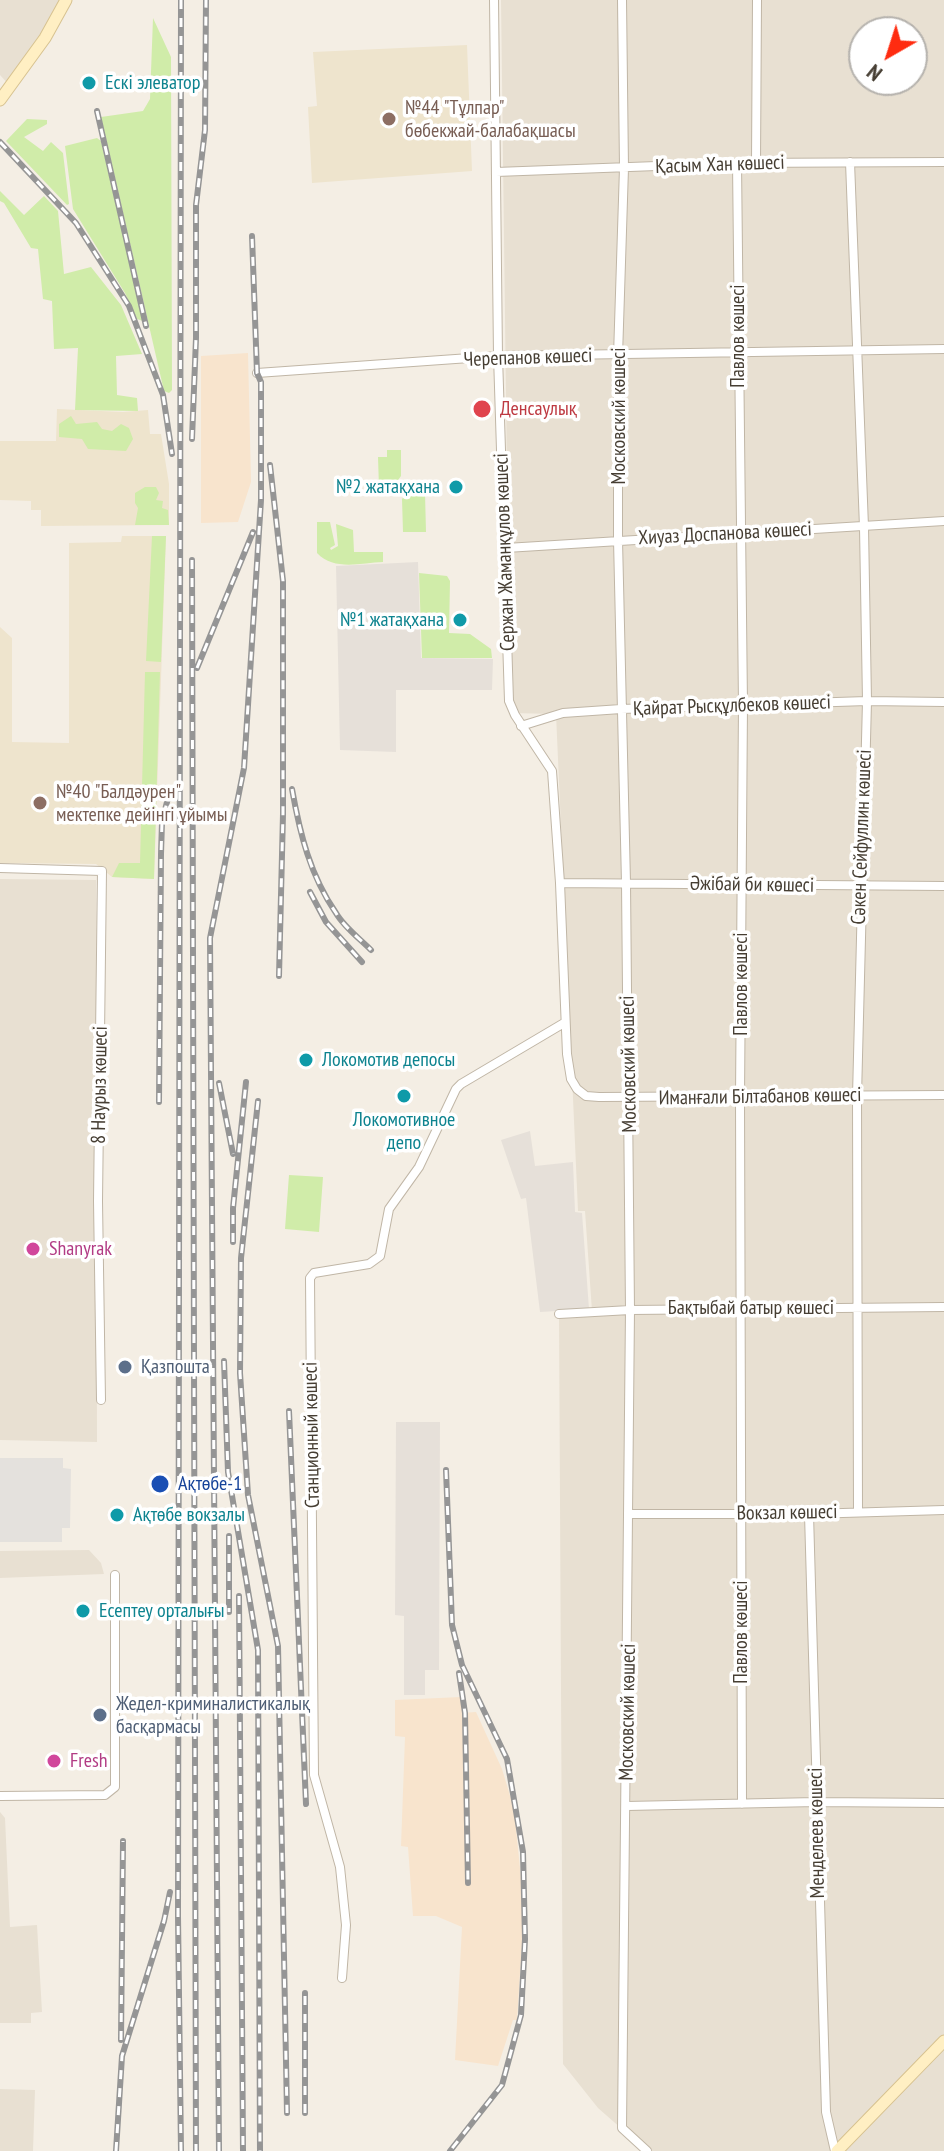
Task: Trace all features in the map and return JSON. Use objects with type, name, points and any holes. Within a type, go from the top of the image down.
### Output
[{"type":"street","points":[[0,100],[45,38],[66,0]]},
{"type":"street","name":"Сержан Жаманқұлов көшесі","points":[[494,0],[498,356],[509,701],[521,726],[552,771],[560,883],[564,1023],[571,1079],[577,1089]]},
{"type":"street","name":"Московский көшесі","points":[[622,0],[624,168],[618,356],[618,540],[630,1098],[630,1514],[622,2128],[647,2151]]},
{"type":"street","points":[[756,163],[757,0]]},
{"type":"street","name":"Сәкен Сейфуллин көшесі","points":[[850,162],[864,527],[867,701],[857,1096],[858,1512]]},
{"type":"street","name":"Қасым Хан көшесі","points":[[496,172],[737,163],[944,162]]},
{"type":"street","name":"Павлов көшесі","points":[[737,163],[743,705],[740,1097],[742,1804]]},
{"type":"street","name":"Черепанов көшесі","points":[[257,373],[498,356],[944,349]]},
{"type":"street","name":"Хиуаз Доспанова көшесі","points":[[506,548],[944,521]]},
{"type":"street","name":"Қайрат Рысқұлбеков көшесі","points":[[521,726],[563,713],[621,709],[867,701],[944,702]]},
{"type":"street","name":"8 Наурыз көшесі","points":[[0,868],[102,871],[98,1201],[101,1400]]},
{"type":"street","name":"Әжібай би көшесі","points":[[560,883],[944,886]]},
{"type":"street","name":"Станционный көшесі","points":[[342,1978],[346,1925],[340,1867],[314,1775],[310,1278],[314,1273],[369,1264],[380,1256],[389,1209],[419,1167],[456,1089],[564,1023]]},
{"type":"street","name":"Иманғали Білтабанов көшесі","points":[[577,1089],[586,1096],[630,1098],[944,1095]]},
{"type":"street","name":"Бақтыбай батыр көшесі","points":[[559,1314],[740,1308],[944,1307]]},
{"type":"street","name":"Вокзал көшесі","points":[[630,1514],[742,1515],[944,1510]]},
{"type":"street","name":"Менделеев көшесі","points":[[809,1514],[826,2112],[836,2151]]},
{"type":"street","points":[[0,1796],[105,1795],[115,1787],[115,1575]]},
{"type":"street","points":[[627,1806],[944,1803]]},
{"type":"street","points":[[836,2151],[944,2041]]},
{"type":"shaded area","points":[[0,0],[66,0],[11,87],[0,75]]},
{"type":"shaded area","points":[[501,0],[944,0],[944,2151],[647,2151],[598,2108],[563,2064],[559,1314],[592,1311],[585,1211],[578,1211],[556,714],[510,713]]},
{"type":"shaded area","name":"№44 \"Тұлпар\" бөбекжай-балабақшасы","points":[[467,45],[472,171],[312,183],[308,107],[317,106],[313,52]]},
{"type":"shaded area","points":[[248,353],[251,482],[238,522],[201,523],[201,356]]},
{"type":"shaded area","points":[[57,409],[148,410],[150,434],[161,434],[169,484],[169,525],[41,526],[41,510],[31,510],[31,501],[0,500],[0,441],[56,441]]},
{"type":"shaded area","points":[[122,536],[166,536],[154,879],[112,877],[96,864],[0,863],[0,627],[12,638],[12,742],[69,743],[69,543],[121,542]]},
{"type":"shaded area","points":[[418,562],[421,658],[493,659],[492,690],[396,690],[396,752],[340,750],[336,566]]},
{"type":"shaded area","points":[[0,879],[96,880],[97,1442],[0,1440]]},
{"type":"shaded area","points":[[530,1131],[535,1166],[573,1162],[575,1212],[582,1213],[589,1309],[540,1312],[526,1198],[521,1199],[501,1140]]},
{"type":"shaded area","points":[[396,1422],[440,1422],[439,1670],[425,1670],[425,1695],[404,1695],[404,1616],[395,1615]]},
{"type":"shaded area","points":[[0,1458],[63,1458],[63,1468],[71,1469],[70,1528],[62,1528],[62,1542],[0,1542]]},
{"type":"shaded area","points":[[89,1550],[101,1563],[104,1574],[0,1578],[0,1551]]},
{"type":"shaded area","points":[[461,1697],[462,1713],[476,1712],[502,1769],[514,1809],[522,1888],[517,2020],[513,2020],[498,2066],[455,2060],[462,1927],[436,1916],[413,1916],[408,1847],[401,1846],[405,1737],[395,1736],[395,1700]]},
{"type":"shaded area","points":[[0,1812],[5,1818],[10,1927],[37,1925],[42,2012],[31,2013],[31,2023],[0,2023]]},
{"type":"shaded area","points":[[0,2089],[35,2090],[33,2151],[0,2151]]},
{"type":"green space","points":[[153,18],[171,57],[172,390],[169,393],[164,391],[101,117],[143,111],[150,99]]},
{"type":"green space","points":[[27,119],[47,120],[47,124],[24,137],[43,151],[51,142],[63,153],[67,205],[6,141]]},
{"type":"green space","points":[[97,138],[101,141],[143,321],[137,319],[125,293],[73,209],[65,146]]},
{"type":"green space","points":[[0,191],[24,215],[44,196],[58,211],[64,274],[91,267],[121,305],[142,354],[116,356],[117,395],[137,398],[138,411],[75,410],[78,348],[54,349],[52,301],[43,299],[38,249],[31,248],[0,201]]},
{"type":"green space","points":[[71,416],[76,424],[97,422],[102,429],[112,431],[121,424],[129,428],[133,439],[126,451],[88,449],[82,439],[59,437],[59,424]]},
{"type":"green space","points":[[387,450],[401,450],[401,476],[392,488],[379,488],[378,457],[387,457]]},
{"type":"green space","points":[[145,487],[156,487],[159,493],[156,500],[163,501],[162,508],[168,510],[169,525],[135,525],[138,508],[135,493]]},
{"type":"green space","points":[[407,493],[425,493],[426,532],[403,532],[402,499]]},
{"type":"green space","points":[[317,522],[330,522],[335,545],[331,550],[338,546],[336,524],[353,530],[354,552],[383,552],[383,562],[348,565],[324,559],[317,553]]},
{"type":"green space","points":[[152,536],[166,536],[161,662],[146,661]]},
{"type":"green space","points":[[419,573],[447,576],[450,581],[449,633],[470,634],[491,649],[492,658],[422,658]]},
{"type":"green space","points":[[145,672],[160,672],[154,879],[112,877],[119,863],[140,863]]},
{"type":"green space","points":[[289,1175],[323,1177],[319,1232],[285,1229]]},
{"type":"railway","points":[[181,0],[178,1916],[181,2151]]},
{"type":"railway","points":[[192,439],[196,205],[205,130],[206,0]]},
{"type":"railway","points":[[97,111],[146,326]]},
{"type":"railway","points":[[0,142],[76,223],[129,306],[163,395],[172,454]]},
{"type":"railway","points":[[219,2151],[210,938],[244,768],[261,500],[261,382],[257,373],[252,236]]},
{"type":"railway","points":[[270,465],[283,581],[279,976]]},
{"type":"railway","points":[[197,668],[253,532]]},
{"type":"railway","points":[[192,560],[196,2151]]},
{"type":"railway","points":[[292,789],[303,838],[319,884],[339,918],[371,950]]},
{"type":"railway","points":[[159,1102],[162,822],[170,790]]},
{"type":"railway","points":[[310,892],[326,922],[362,962]]},
{"type":"railway","points":[[233,1242],[233,1208],[246,1082]]},
{"type":"railway","points":[[219,1083],[233,1154]]},
{"type":"railway","points":[[258,1101],[241,1258],[240,1373],[248,1495],[278,1646],[287,2113]]},
{"type":"railway","points":[[224,1361],[228,1472],[258,1650],[260,2151]]},
{"type":"railway","points":[[289,1411],[306,1804]]},
{"type":"railway","points":[[446,1470],[452,1625],[462,1665],[507,1759],[523,1852],[525,1939],[521,2015],[502,2085],[450,2151]]},
{"type":"railway","points":[[229,1536],[229,1612]]},
{"type":"railway","points":[[239,1596],[243,2151]]},
{"type":"railway","points":[[459,1673],[465,1713],[468,1883]]},
{"type":"railway","points":[[121,2040],[123,1841]]},
{"type":"railway","points":[[116,2151],[122,2056],[170,1892]]},
{"type":"railway","points":[[305,1993],[305,2113]]},
{"type":"place","name":"Ескі элеватор","points":[[89,83]]},
{"type":"place","name":"№44 \"Тұлпар\" бөбекжай-балабақшасы","points":[[389,119]]},
{"type":"place","name":"Денсаулық","points":[[482,409]]},
{"type":"place","name":"№2 жатақхана","points":[[456,487]]},
{"type":"place","name":"№1 жатақхана","points":[[460,620]]},
{"type":"place","name":"№40 \"Балдәурен\" мектепке дейінгі ұйымы","points":[[40,803]]},
{"type":"place","name":"Локомотив депосы","points":[[306,1060]]},
{"type":"place","name":"Локомотивное депо","points":[[404,1096]]},
{"type":"place","name":"Shanyrak","points":[[33,1249]]},
{"type":"place","name":"Қазпошта","points":[[125,1367]]},
{"type":"place","name":"Ақтөбе-1","points":[[160,1484]]},
{"type":"place","name":"Ақтөбе вокзалы","points":[[117,1515]]},
{"type":"place","name":"Есептеу орталығы","points":[[83,1611]]},
{"type":"place","name":"Жедел-криминалистикалық басқармасы","points":[[100,1715]]},
{"type":"place","name":"Fresh","points":[[54,1761]]}]
